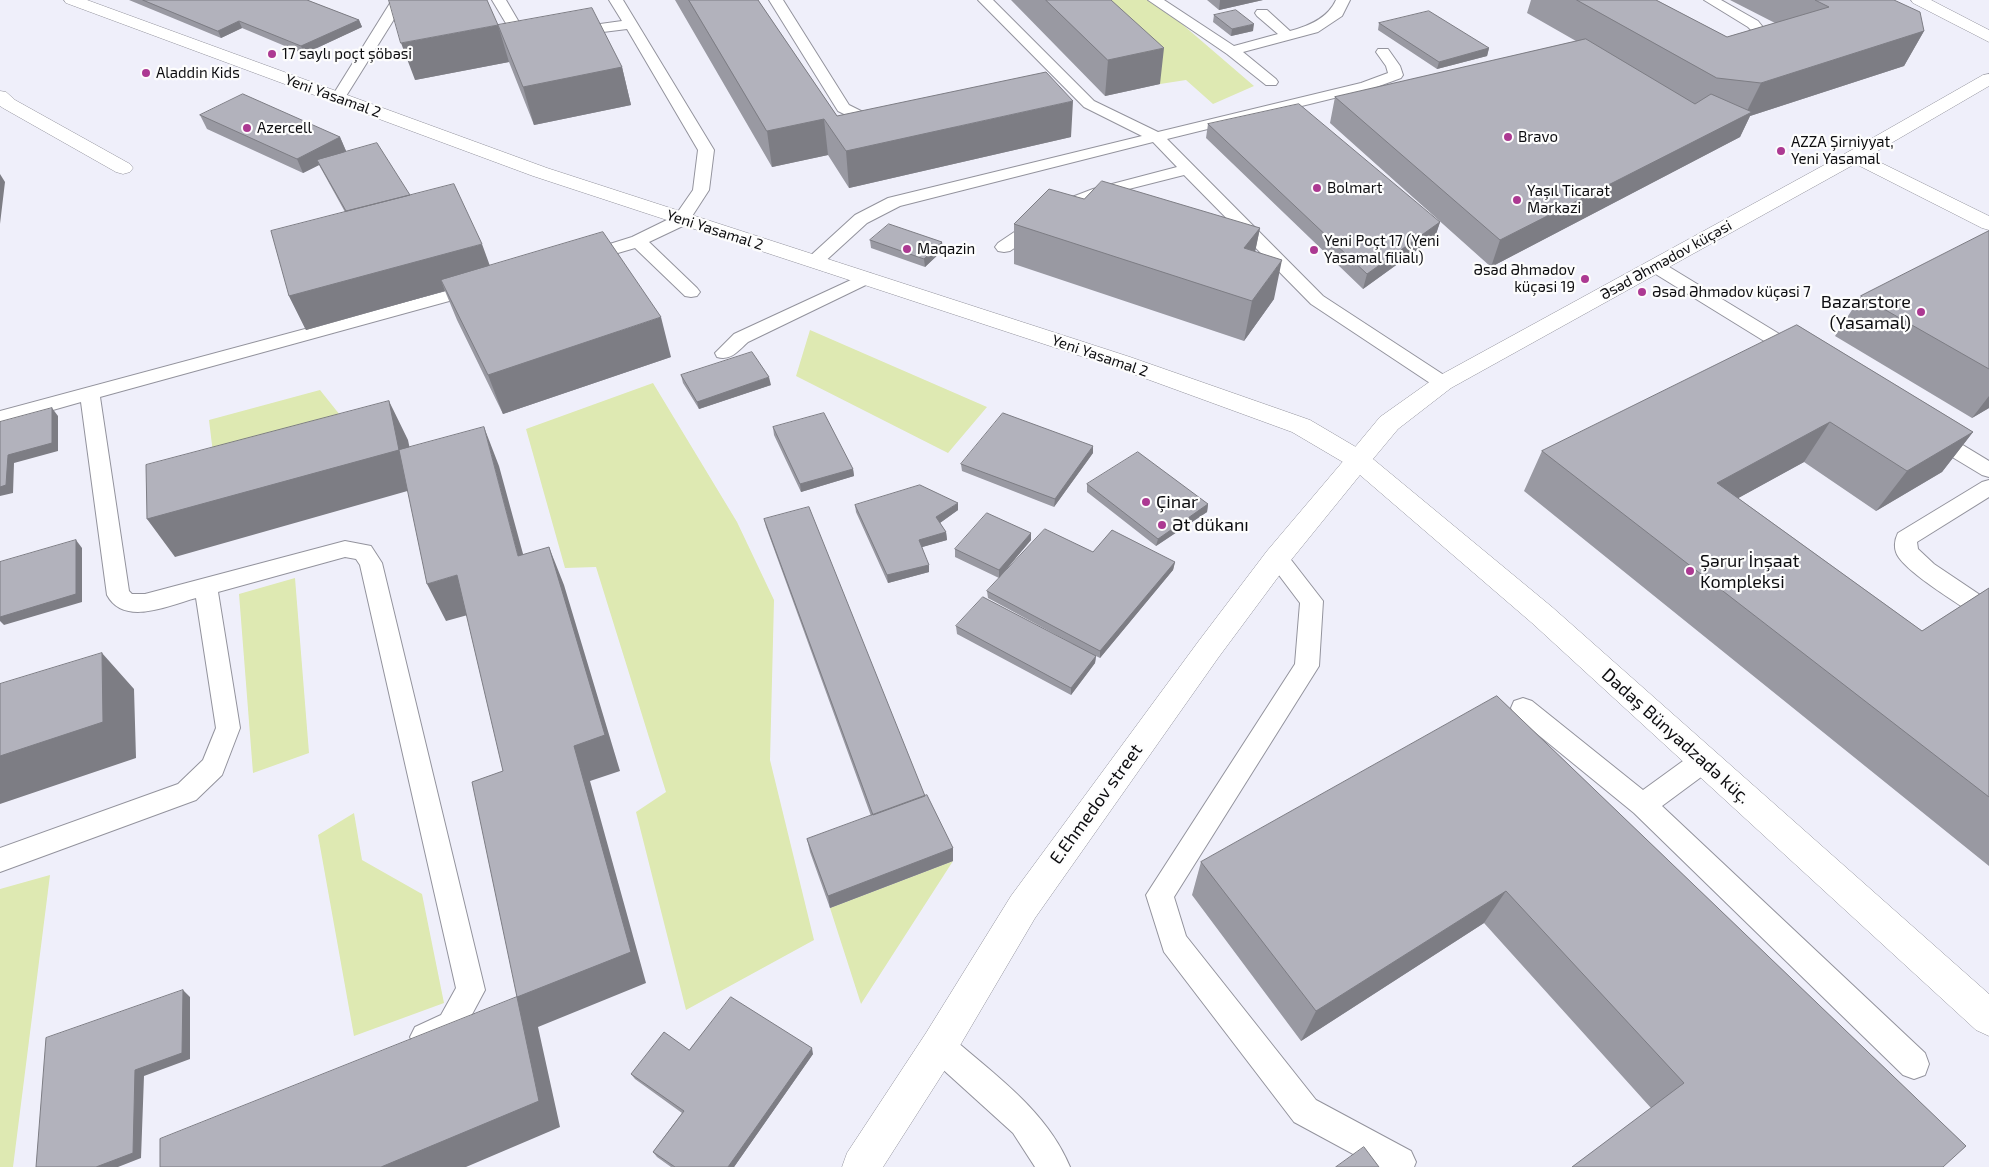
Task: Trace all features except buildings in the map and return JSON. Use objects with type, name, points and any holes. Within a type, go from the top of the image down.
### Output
[{"type":"street","name":"Yeni Yasamal 2","points":[[72,0],[540,172],[681,220],[815,261],[1122,362],[1301,426],[1357,459]]},
{"type":"street","points":[[1919,0],[1989,37]]},
{"type":"street","name":"Əsəd Əhmədov küçəsi","points":[[1357,459],[1389,423],[1443,383],[1855,156],[1989,79]]},
{"type":"street","points":[[0,96],[9,104],[122,168]]},
{"type":"street","points":[[1855,156],[1989,224]]},
{"type":"street","name":"E.Ehmedov street","points":[[861,1167],[939,1046],[1023,907],[1208,650],[1277,558],[1357,459]]},
{"type":"street","name":"Dadaş Bünyadzadə küç.","points":[[1357,459],[1542,615],[1989,1018]]},
{"type":"lane","points":[[499,0],[518,32],[529,35],[545,36],[630,24]]},
{"type":"lane","points":[[568,263],[638,241],[681,220],[700,190],[706,150],[616,0]]},
{"type":"lane","points":[[776,0],[843,108],[864,119],[893,117]]},
{"type":"lane","points":[[985,0],[1089,104],[1156,137],[1317,300],[1443,383]]},
{"type":"lane","points":[[1155,0],[1232,51],[1270,82]]},
{"type":"lane","points":[[1232,51],[1313,29],[1337,13],[1343,0]]},
{"type":"lane","points":[[1711,0],[1753,24],[1759,31],[1755,36],[1720,45]]},
{"type":"lane","points":[[338,98],[397,3],[415,2]]},
{"type":"lane","points":[[1262,13],[1288,36]]},
{"type":"lane","points":[[815,261],[861,218],[894,202],[1366,86],[1396,75],[1393,66],[1383,52]]},
{"type":"lane","points":[[1045,85],[1064,81]]},
{"type":"lane","points":[[1004,247],[1065,206],[1099,192],[1187,169]]},
{"type":"lane","points":[[638,241],[692,292]]},
{"type":"lane","points":[[1655,266],[1814,363]]},
{"type":"lane","points":[[724,353],[742,338],[866,278]]},
{"type":"lane","points":[[0,418],[492,284]]},
{"type":"lane","points":[[90,394],[118,595],[127,602],[145,603],[345,549],[363,552],[371,562],[471,990],[451,1026],[405,1046]]},
{"type":"lane","points":[[1914,424],[1989,470]]},
{"type":"lane","points":[[1989,487],[1906,539],[1907,552],[1926,570],[1989,613]]},
{"type":"lane","points":[[1277,558],[1312,601],[1307,666],[1160,895],[1174,943],[1305,1110],[1400,1162]]},
{"type":"lane","points":[[0,860],[187,792],[213,767],[228,728],[206,587]]},
{"type":"lane","points":[[1523,708],[1643,804],[1914,1064]]},
{"type":"lane","points":[[1643,804],[1703,761]]},
{"type":"lane","points":[[939,1046],[1024,1122],[1054,1167]]},
{"type":"green space","points":[[1072,0],[1154,0],[1254,86],[1213,104],[1186,80],[1160,84]]},
{"type":"green space","points":[[810,330],[987,407],[948,453],[796,376]]},
{"type":"green space","points":[[653,383],[737,522],[774,600],[770,760],[814,940],[686,1010],[636,812],[666,792],[596,567],[565,568],[526,429]]},
{"type":"green space","points":[[320,390],[360,440],[216,478],[209,420]]},
{"type":"green space","points":[[295,578],[309,753],[253,773],[239,594]]},
{"type":"green space","points":[[354,813],[362,860],[422,894],[444,1003],[354,1036],[318,835]]},
{"type":"green space","points":[[953,861],[861,1004],[830,908]]},
{"type":"green space","points":[[50,875],[13,1167],[0,1167],[0,889]]},
{"type":"place","name":"17 saylı poçt şöbəsi","points":[[272,54]]},
{"type":"place","name":"Aladdin Kids","points":[[146,73]]},
{"type":"place","name":"Azercell","points":[[247,128]]},
{"type":"place","name":"Bravo","points":[[1508,137]]},
{"type":"place","name":"AZZA Şirniyyat, Yeni Yasamal","points":[[1781,151]]},
{"type":"place","name":"Bolmart","points":[[1317,188]]},
{"type":"place","name":"Yaşıl Ticarət Mərkəzi","points":[[1517,200]]},
{"type":"place","name":"Maqazin","points":[[907,249]]},
{"type":"place","name":"Yeni Poçt 17 (Yeni Yasamal filialı)","points":[[1314,250]]},
{"type":"place","name":"Əsəd Əhmədov küçəsi 19","points":[[1585,279]]},
{"type":"place","name":"Əsəd Əhmədov küçəsi 7","points":[[1642,292]]},
{"type":"place","name":"Bazarstore (Yasamal)","points":[[1921,312]]},
{"type":"place","name":"Çinar","points":[[1146,502]]},
{"type":"place","name":"Ət dükanı","points":[[1162,525]]},
{"type":"place","name":"Şərur İnşaat Kompleksi","points":[[1690,571]]}]
